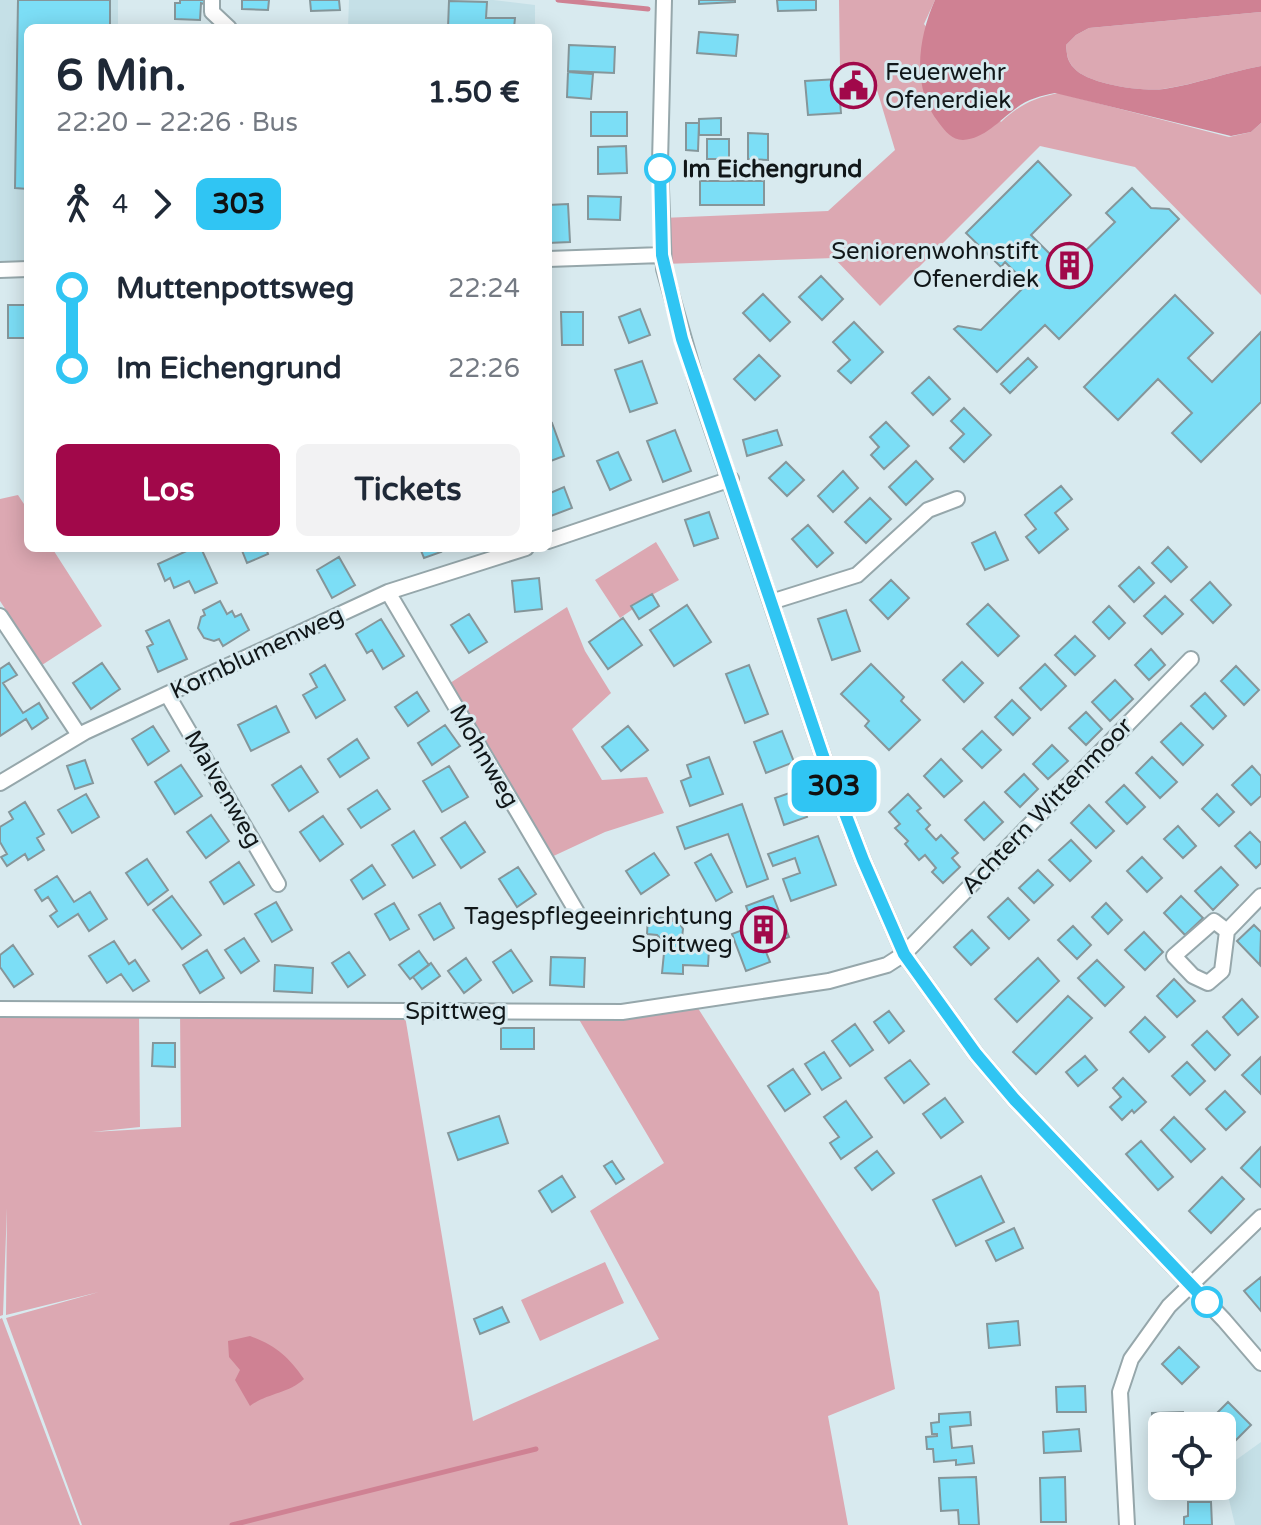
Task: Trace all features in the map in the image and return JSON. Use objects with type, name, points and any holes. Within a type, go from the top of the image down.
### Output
[{"type":"street","points":[[212,0],[212,12],[225,24]]},
{"type":"street","points":[[664,0],[660,162],[662,255],[682,339],[845,813],[904,954],[986,1066],[1261,1363]]},
{"type":"street","points":[[552,259],[662,255]]},
{"type":"street","points":[[0,270],[24,269]]},
{"type":"street","points":[[552,540],[731,479]]},
{"type":"street","points":[[771,602],[857,575],[928,510],[957,499]]},
{"type":"street","name":"Kornblumenweg","points":[[0,783],[79,735],[388,592],[513,552]]},
{"type":"street","name":"Mohnweg","points":[[388,592],[581,919]]},
{"type":"street","points":[[0,616],[79,735]]},
{"type":"street","name":"Achtern Wittenmoor","points":[[904,954],[1191,659]]},
{"type":"street","name":"Malvenweg","points":[[167,694],[278,884]]},
{"type":"street","points":[[1227,931],[1261,896]]},
{"type":"street","name":"Spittweg","points":[[0,1009],[622,1012],[829,981],[887,965],[904,954]]},
{"type":"street","points":[[1127,1525],[1120,1392],[1131,1359],[1169,1306],[1261,1217]]},
{"type":"shaded area","points":[[0,0],[118,0],[118,24],[24,24],[24,265],[0,265]]},
{"type":"shaded area","points":[[349,0],[493,0],[535,5],[535,24],[348,24]]},
{"type":"shaded area","points":[[839,0],[935,0],[924,24],[1001,122],[1027,103],[1058,93],[1229,137],[1251,132],[1261,123],[1261,295],[1135,167],[1040,146],[880,306],[834,258],[664,264],[662,218],[828,211],[895,150],[871,70],[840,69]]},
{"type":"shaded area","points":[[935,0],[1261,0],[1261,12],[1089,28],[1066,45],[1070,63],[1081,74],[1130,88],[1164,89],[1261,66],[1261,123],[1251,132],[1231,136],[1055,93],[1024,103],[978,136],[963,140],[955,138],[944,129],[930,109],[921,79],[921,46]]},
{"type":"shaded area","points":[[1261,12],[1261,66],[1188,84],[1154,90],[1116,86],[1081,74],[1068,57],[1066,45],[1089,28]]},
{"type":"shaded area","points":[[18,495],[24,504],[24,552],[55,552],[102,626],[42,665],[0,601],[0,499]]},
{"type":"shaded area","points":[[656,542],[679,580],[632,606],[633,609],[620,618],[595,580]]},
{"type":"shaded area","points":[[567,607],[585,651],[611,693],[572,729],[602,780],[647,777],[664,813],[605,832],[545,860],[444,687]]},
{"type":"shaded area","points":[[694,1002],[879,1292],[895,1389],[828,1416],[848,1525],[82,1525],[6,1318],[99,1292],[6,1315],[7,1208],[3,1315],[0,1316],[0,1009],[139,1010],[140,1127],[92,1132],[181,1127],[180,1010],[404,1010],[473,1421],[659,1339],[590,1211],[664,1163],[574,1011]]},
{"type":"shaded area","points":[[605,1262],[624,1303],[540,1341],[521,1300]]},
{"type":"shaded area","points":[[2,1318],[80,1525],[0,1525]]},
{"type":"shaded area","points":[[250,1336],[281,1353],[304,1379],[250,1406],[235,1380],[240,1370],[229,1357],[228,1341]]},
{"type":"shaded area","points":[[1261,1442],[1261,1525],[1235,1525],[1229,1500],[1236,1500],[1236,1460]]},
{"type":"building","points":[[18,0],[110,0],[110,24],[24,24],[24,189],[15,188]]},
{"type":"building","points":[[180,0],[204,0],[200,20],[175,19],[175,3],[180,3]]},
{"type":"building","points":[[242,0],[269,0],[268,10],[242,9]]},
{"type":"building","points":[[310,0],[339,0],[340,10],[311,11]]},
{"type":"building","points":[[699,0],[735,0],[735,2],[699,4]]},
{"type":"building","points":[[777,0],[816,0],[816,10],[778,11]]},
{"type":"building","points":[[449,1],[487,2],[486,18],[515,18],[514,24],[448,24]]},
{"type":"building","points":[[699,32],[738,35],[736,56],[697,53]]},
{"type":"building","points":[[569,45],[615,47],[614,73],[568,71]]},
{"type":"building","points":[[866,71],[869,102],[840,104],[838,73]]},
{"type":"building","points":[[568,72],[593,74],[591,99],[567,97]]},
{"type":"building","points":[[838,79],[841,113],[808,115],[805,81]]},
{"type":"building","points":[[591,112],[627,112],[627,136],[591,136]]},
{"type":"building","points":[[721,118],[721,135],[699,135],[699,119]]},
{"type":"building","points":[[686,123],[699,123],[698,151],[686,150]]},
{"type":"building","points":[[748,133],[768,134],[768,160],[748,159]]},
{"type":"building","points":[[707,139],[729,139],[729,159],[707,159]]},
{"type":"building","points":[[626,146],[627,173],[598,174],[598,147]]},
{"type":"building","name":"Seniorenwohnstift Ofenerdiek","points":[[1038,161],[1071,195],[1031,235],[1057,261],[1078,258],[1115,222],[1106,213],[1132,188],[1151,208],[1169,209],[1179,219],[1059,339],[1045,325],[997,372],[954,329],[958,326],[981,330],[1027,284],[1005,262],[1001,267],[966,233]]},
{"type":"building","points":[[700,181],[764,181],[764,205],[700,205]]},
{"type":"building","points":[[588,196],[621,197],[620,220],[588,219]]},
{"type":"building","points":[[568,204],[570,242],[552,243],[552,205]]},
{"type":"building","points":[[821,276],[843,299],[822,320],[799,297]]},
{"type":"building","points":[[763,294],[790,322],[770,341],[743,313]]},
{"type":"building","points":[[1175,295],[1213,333],[1188,358],[1212,382],[1261,332],[1261,402],[1201,462],[1172,433],[1192,413],[1158,379],[1118,420],[1084,387]]},
{"type":"building","points":[[8,305],[24,305],[24,338],[8,338]]},
{"type":"building","points":[[640,309],[650,335],[629,343],[619,317]]},
{"type":"building","points":[[561,312],[583,312],[583,345],[562,345]]},
{"type":"building","points":[[854,322],[883,352],[851,383],[838,371],[850,360],[833,342]]},
{"type":"building","points":[[759,355],[780,376],[755,400],[734,379]]},
{"type":"building","points":[[1028,358],[1037,367],[1010,393],[1001,384]]},
{"type":"building","points":[[642,361],[657,403],[630,412],[615,370]]},
{"type":"building","points":[[929,377],[950,399],[933,415],[912,393]]},
{"type":"building","points":[[964,408],[991,435],[964,462],[950,448],[964,434],[951,421]]},
{"type":"building","points":[[886,422],[909,446],[884,469],[871,455],[879,447],[870,437]]},
{"type":"building","points":[[552,423],[564,456],[552,460]]},
{"type":"building","points":[[675,430],[691,471],[663,482],[647,441]]},
{"type":"building","points":[[777,430],[782,445],[747,456],[743,440]]},
{"type":"building","points":[[618,452],[631,480],[610,490],[597,461]]},
{"type":"building","points":[[916,461],[933,479],[906,505],[889,487]]},
{"type":"building","points":[[786,462],[804,480],[787,496],[769,478]]},
{"type":"building","points":[[843,471],[858,488],[833,512],[818,496]]},
{"type":"building","points":[[1061,486],[1072,499],[1055,513],[1068,529],[1039,553],[1026,537],[1036,529],[1025,515]]},
{"type":"building","points":[[564,487],[572,508],[552,516],[552,492]]},
{"type":"building","points":[[870,498],[891,519],[866,543],[845,522]]},
{"type":"building","points":[[709,512],[718,538],[694,546],[685,520]]},
{"type":"building","points":[[808,525],[833,553],[817,567],[792,539]]},
{"type":"building","points":[[995,532],[1008,560],[985,570],[972,543]]},
{"type":"building","points":[[1168,547],[1187,567],[1171,582],[1152,563]]},
{"type":"building","points":[[184,552],[203,552],[217,583],[195,593],[189,581],[174,588],[170,578],[165,581],[158,564]]},
{"type":"building","points":[[243,552],[267,552],[268,554],[247,563]]},
{"type":"building","points":[[422,552],[441,552],[424,558]]},
{"type":"building","points":[[339,557],[355,585],[332,598],[317,570]]},
{"type":"building","points":[[1139,567],[1154,583],[1134,602],[1119,586]]},
{"type":"building","points":[[539,578],[542,609],[515,612],[512,581]]},
{"type":"building","points":[[891,580],[909,598],[888,619],[870,600]]},
{"type":"building","points":[[1210,582],[1231,605],[1213,623],[1191,600]]},
{"type":"building","points":[[652,594],[659,606],[639,619],[631,606]]},
{"type":"building","points":[[1165,596],[1183,614],[1162,634],[1144,616]]},
{"type":"building","points":[[220,601],[227,614],[232,611],[235,617],[241,614],[249,630],[223,646],[219,639],[204,638],[198,628],[201,617],[205,615],[203,610]]},
{"type":"building","points":[[988,604],[1019,636],[998,656],[967,624]]},
{"type":"building","points":[[687,605],[711,642],[674,666],[650,630]]},
{"type":"building","points":[[1109,606],[1125,623],[1109,639],[1093,622]]},
{"type":"building","points":[[846,610],[860,651],[832,660],[818,619]]},
{"type":"building","points":[[469,614],[487,642],[469,653],[451,625]]},
{"type":"building","points":[[623,618],[642,645],[608,669],[589,642]]},
{"type":"building","points":[[381,619],[404,656],[383,669],[372,650],[367,653],[356,634]]},
{"type":"building","points":[[169,620],[187,659],[158,672],[147,647],[153,644],[146,631]]},
{"type":"building","points":[[1075,636],[1095,656],[1075,675],[1055,655]]},
{"type":"building","points":[[1151,649],[1165,665],[1149,680],[1135,665]]},
{"type":"building","points":[[962,662],[983,683],[964,702],[943,680]]},
{"type":"building","points":[[9,663],[17,675],[3,683],[23,713],[39,703],[48,718],[32,729],[26,719],[0,736],[0,669]]},
{"type":"building","points":[[102,663],[120,689],[91,709],[73,683]]},
{"type":"building","points":[[871,664],[904,697],[901,701],[920,720],[889,750],[865,726],[869,721],[841,694]]},
{"type":"building","points":[[1045,664],[1066,686],[1041,710],[1020,688]]},
{"type":"building","points":[[325,665],[345,700],[316,718],[303,695],[317,687],[310,674]]},
{"type":"building","points":[[749,665],[768,714],[745,723],[726,674]]},
{"type":"building","points":[[1236,666],[1259,690],[1244,705],[1221,681]]},
{"type":"building","points":[[1115,680],[1133,699],[1110,721],[1092,702]]},
{"type":"building","points":[[417,692],[429,711],[408,726],[395,707]]},
{"type":"building","points":[[1205,693],[1226,716],[1213,729],[1191,706]]},
{"type":"building","points":[[1012,700],[1030,718],[1013,735],[995,717]]},
{"type":"building","points":[[276,706],[289,732],[251,751],[238,725]]},
{"type":"building","points":[[1086,712],[1102,729],[1086,745],[1069,728]]},
{"type":"building","points":[[1181,723],[1203,745],[1183,765],[1161,742]]},
{"type":"building","points":[[445,725],[460,746],[432,765],[418,743]]},
{"type":"building","points":[[153,726],[169,751],[148,765],[132,739]]},
{"type":"building","points":[[628,726],[648,750],[621,771],[602,747]]},
{"type":"building","points":[[782,731],[794,762],[766,773],[754,742]]},
{"type":"building","points":[[982,731],[1001,750],[982,768],[963,749]]},
{"type":"building","points":[[357,739],[369,758],[340,777],[328,759]]},
{"type":"building","points":[[1052,745],[1068,761],[1048,779],[1033,764]]},
{"type":"building","points":[[709,757],[723,794],[690,806],[681,781],[691,777],[687,765]]},
{"type":"building","points":[[1152,757],[1177,782],[1160,798],[1136,773]]},
{"type":"building","points":[[941,759],[962,781],[944,797],[924,776]]},
{"type":"building","points":[[85,760],[93,783],[75,789],[67,766]]},
{"type":"building","points":[[181,765],[202,796],[175,814],[155,782]]},
{"type":"building","points":[[301,766],[318,792],[289,811],[272,785]]},
{"type":"building","points":[[449,766],[468,797],[442,812],[423,781]]},
{"type":"building","points":[[1252,766],[1261,776],[1261,796],[1251,805],[1232,785]]},
{"type":"building","points":[[1024,774],[1038,789],[1020,807],[1005,792]]},
{"type":"building","points":[[1124,785],[1145,807],[1127,824],[1106,802]]},
{"type":"building","points":[[377,790],[390,809],[361,828],[348,809]]},
{"type":"building","points":[[798,790],[807,817],[784,825],[775,798]]},
{"type":"building","points":[[86,794],[99,817],[72,833],[58,810]]},
{"type":"building","points":[[908,794],[921,808],[917,811],[930,825],[926,829],[936,840],[941,835],[958,853],[952,858],[960,867],[943,883],[932,872],[936,868],[925,855],[919,860],[905,844],[908,841],[895,828],[900,824],[889,812]]},
{"type":"building","points":[[1217,794],[1234,812],[1219,826],[1202,809]]},
{"type":"building","points":[[25,802],[44,834],[37,838],[44,850],[28,860],[25,854],[7,866],[1,857],[7,854],[0,842],[0,827],[13,819],[9,812]]},
{"type":"building","points":[[984,802],[1003,822],[984,840],[965,820]]},
{"type":"building","points":[[742,804],[768,879],[747,887],[728,834],[685,849],[677,827]]},
{"type":"building","points":[[1089,805],[1114,831],[1096,848],[1071,823]]},
{"type":"building","points":[[211,815],[229,841],[206,858],[187,832]]},
{"type":"building","points":[[323,816],[343,844],[320,861],[300,832]]},
{"type":"building","points":[[465,822],[485,852],[461,868],[441,838]]},
{"type":"building","points":[[1178,826],[1196,846],[1183,858],[1164,839]]},
{"type":"building","points":[[414,831],[435,865],[413,878],[392,845]]},
{"type":"building","points":[[1250,832],[1261,843],[1261,863],[1256,868],[1235,846]]},
{"type":"building","points":[[818,836],[836,885],[791,901],[783,879],[800,873],[795,858],[773,866],[768,854]]},
{"type":"building","points":[[1071,840],[1091,861],[1070,881],[1049,860]]},
{"type":"building","points":[[654,853],[669,875],[641,894],[626,871]]},
{"type":"building","points":[[711,854],[732,892],[716,901],[695,863]]},
{"type":"building","points":[[1142,857],[1162,878],[1147,892],[1127,871]]},
{"type":"building","points":[[147,859],[168,890],[148,905],[126,873]]},
{"type":"building","points":[[239,862],[254,885],[224,904],[210,882]]},
{"type":"building","points":[[372,865],[385,885],[363,899],[351,880]]},
{"type":"building","points":[[518,867],[536,894],[517,907],[499,879]]},
{"type":"building","points":[[1221,867],[1238,885],[1213,910],[1195,891]]},
{"type":"building","points":[[1038,870],[1053,885],[1034,903],[1019,888]]},
{"type":"building","points":[[57,876],[74,902],[90,892],[107,919],[89,931],[78,914],[58,927],[50,916],[57,911],[48,897],[42,901],[35,890]]},
{"type":"building","points":[[172,896],[201,935],[182,949],[153,910]]},
{"type":"building","name":"Tagespflegeeinrichtung Spittweg","points":[[773,896],[789,937],[764,947],[770,962],[746,971],[732,934],[753,926],[746,906]]},
{"type":"building","points":[[1181,896],[1203,918],[1185,935],[1164,913]]},
{"type":"building","points":[[1008,898],[1029,920],[1009,939],[988,917]]},
{"type":"building","points":[[276,902],[292,930],[272,942],[255,914]]},
{"type":"building","points":[[394,903],[409,929],[390,940],[375,914]]},
{"type":"building","points":[[440,903],[454,928],[434,940],[419,915]]},
{"type":"building","points":[[1106,903],[1122,920],[1108,934],[1092,917]]},
{"type":"building","points":[[648,917],[678,921],[683,929],[682,938],[691,948],[709,949],[708,966],[683,965],[683,974],[662,973],[665,943],[657,935],[647,934]]},
{"type":"building","points":[[1254,925],[1261,932],[1260,965],[1237,941]]},
{"type":"building","points":[[1073,926],[1091,945],[1077,959],[1058,940]]},
{"type":"building","points":[[972,930],[989,948],[971,965],[954,947]]},
{"type":"building","points":[[1144,932],[1163,952],[1145,970],[1125,950]]},
{"type":"building","points":[[244,938],[259,961],[241,973],[225,950]]},
{"type":"building","points":[[114,941],[129,964],[135,960],[149,981],[133,991],[121,974],[107,983],[89,956]]},
{"type":"building","points":[[13,945],[33,974],[14,987],[0,967],[0,955]]},
{"type":"building","points":[[207,950],[224,978],[200,993],[183,965]]},
{"type":"building","points":[[511,950],[532,981],[513,993],[493,962]]},
{"type":"building","points":[[419,951],[429,965],[410,979],[399,965]]},
{"type":"building","points":[[349,952],[365,975],[348,987],[332,963]]},
{"type":"building","points":[[551,957],[585,958],[584,987],[550,985]]},
{"type":"building","points":[[466,958],[481,980],[464,993],[448,971]]},
{"type":"building","points":[[1038,958],[1059,981],[1017,1022],[995,999]]},
{"type":"building","points":[[1097,960],[1124,987],[1105,1006],[1078,978]]},
{"type":"building","points":[[431,963],[440,976],[422,989],[413,977]]},
{"type":"building","points":[[275,965],[313,968],[312,993],[274,991]]},
{"type":"building","points":[[1174,979],[1195,1001],[1177,1017],[1157,996]]},
{"type":"building","points":[[1068,996],[1092,1018],[1036,1074],[1013,1052]]},
{"type":"building","points":[[1242,999],[1258,1017],[1238,1035],[1223,1017]]},
{"type":"building","points":[[889,1011],[904,1031],[889,1043],[874,1022]]},
{"type":"building","points":[[1145,1017],[1165,1037],[1149,1052],[1130,1032]]},
{"type":"building","points":[[855,1024],[873,1050],[850,1066],[832,1041]]},
{"type":"building","points":[[501,1028],[534,1028],[534,1049],[501,1049]]},
{"type":"building","points":[[1207,1031],[1230,1055],[1215,1070],[1192,1045]]},
{"type":"building","points":[[153,1043],[175,1043],[175,1067],[152,1066]]},
{"type":"building","points":[[824,1052],[841,1078],[822,1090],[805,1064]]},
{"type":"building","points":[[1085,1056],[1097,1070],[1078,1086],[1066,1072]]},
{"type":"building","points":[[1261,1057],[1261,1094],[1242,1075]]},
{"type":"building","points":[[910,1060],[929,1084],[904,1103],[885,1078]]},
{"type":"building","points":[[1187,1062],[1205,1081],[1190,1095],[1172,1076]]},
{"type":"building","points":[[793,1069],[810,1094],[785,1111],[768,1086]]},
{"type":"building","points":[[1123,1078],[1146,1102],[1122,1120],[1110,1107],[1121,1097],[1113,1088]]},
{"type":"building","points":[[1225,1091],[1245,1112],[1226,1130],[1206,1109]]},
{"type":"building","points":[[945,1098],[963,1122],[941,1138],[923,1114]]},
{"type":"building","points":[[846,1101],[872,1137],[841,1159],[830,1143],[839,1137],[824,1117]]},
{"type":"building","points":[[499,1116],[508,1143],[458,1160],[448,1133]]},
{"type":"building","points":[[1174,1117],[1205,1149],[1191,1162],[1161,1130]]},
{"type":"building","points":[[1141,1141],[1173,1177],[1158,1190],[1126,1154]]},
{"type":"building","points":[[1261,1147],[1261,1187],[1241,1168]]},
{"type":"building","points":[[877,1151],[894,1173],[872,1190],[855,1168]]},
{"type":"building","points":[[612,1161],[624,1179],[616,1184],[604,1166]]},
{"type":"building","points":[[562,1176],[575,1197],[552,1212],[539,1191]]},
{"type":"building","points":[[981,1176],[1004,1222],[956,1246],[933,1200]]},
{"type":"building","points":[[1222,1177],[1244,1199],[1211,1233],[1189,1211]]},
{"type":"building","points":[[1014,1228],[1023,1248],[996,1261],[986,1241]]},
{"type":"building","points":[[1261,1277],[1261,1311],[1244,1291]]},
{"type":"building","points":[[502,1307],[509,1322],[480,1334],[474,1319]]},
{"type":"building","points":[[1018,1321],[1020,1345],[989,1348],[987,1324]]},
{"type":"building","points":[[1179,1347],[1199,1367],[1182,1384],[1162,1364]]},
{"type":"building","points":[[1085,1386],[1086,1412],[1057,1412],[1056,1387]]},
{"type":"building","points":[[1228,1402],[1251,1425],[1236,1440],[1236,1412],[1218,1412]]},
{"type":"building","points":[[970,1412],[971,1425],[950,1427],[952,1448],[972,1446],[974,1463],[956,1465],[956,1460],[934,1462],[933,1449],[927,1449],[926,1437],[937,1436],[932,1434],[931,1423],[939,1422],[939,1414]]},
{"type":"building","points":[[1079,1429],[1081,1451],[1044,1453],[1043,1432]]},
{"type":"building","points":[[976,1477],[979,1525],[959,1525],[958,1510],[941,1511],[939,1478]]},
{"type":"building","points":[[1065,1477],[1066,1522],[1041,1522],[1040,1478]]},
{"type":"building","points":[[1188,1502],[1211,1502],[1212,1525],[1184,1525]]},
{"type":"waterway","points":[[558,0],[648,9]]},
{"type":"waterway","points":[[232,1525],[536,1449]]},
{"type":"bus line","name":"303","points":[[660,169],[662,255],[682,339],[823,756],[904,954],[976,1054],[1015,1100],[1207,1302]]},
{"type":"place","name":"Feuerwehr Ofenerdiek","points":[[854,86]]},
{"type":"place","name":"Im Eichengrund","points":[[660,169]]},
{"type":"place","name":"Seniorenwohnstift Ofenerdiek","points":[[1070,265]]},
{"type":"place","name":"Tagespflegeeinrichtung Spittweg","points":[[764,930]]}]
